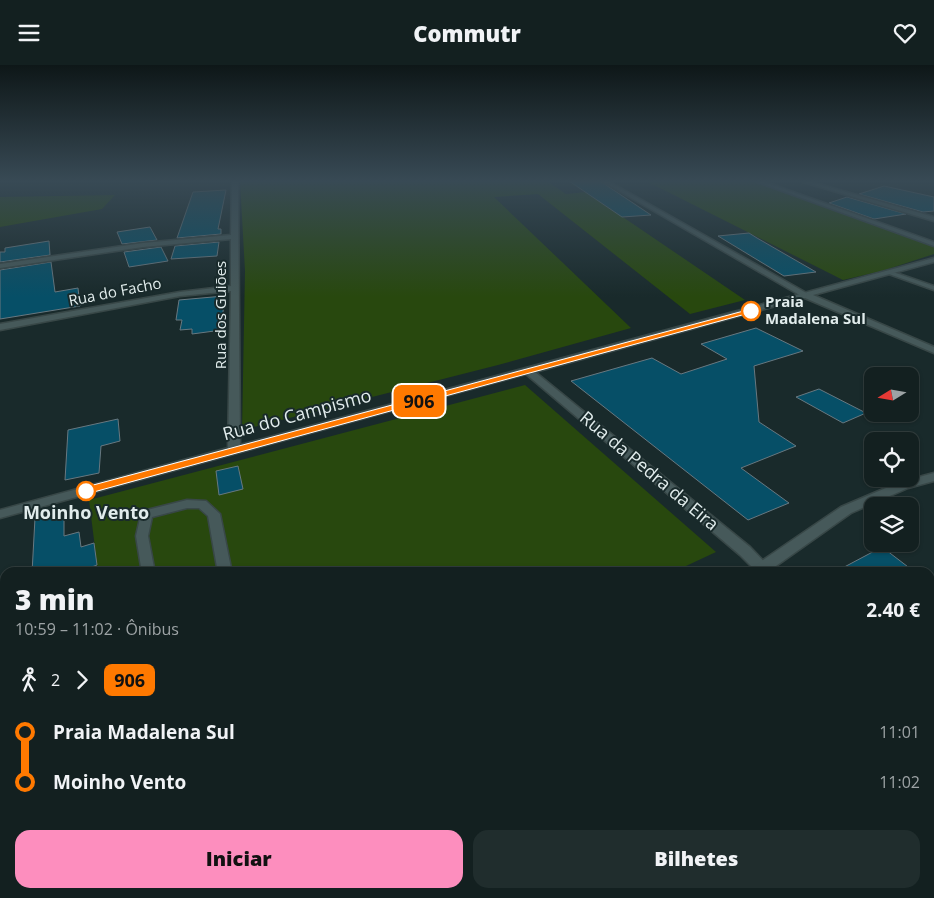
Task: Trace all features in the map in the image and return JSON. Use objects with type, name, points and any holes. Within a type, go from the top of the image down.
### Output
[{"type":"street","name":"Rua dos Guiões","points":[[234,450],[236,220]]},
{"type":"street","points":[[674,220],[806,295],[934,350]]},
{"type":"street","points":[[867,220],[934,244]]},
{"type":"street","points":[[0,266],[143,245],[236,237]]},
{"type":"street","name":"Rua do Campismo","points":[[0,514],[934,260]]},
{"type":"street","name":"Rua do Facho","points":[[0,327],[180,294],[236,288]]},
{"type":"street","name":"Rua da Pedra da Eira","points":[[528,371],[757,567]]},
{"type":"street","points":[[768,567],[846,510],[904,485],[934,477]]},
{"type":"lane","points":[[890,273],[934,288]]},
{"type":"lane","points":[[148,567],[142,537],[142,522],[148,514],[187,504],[202,505],[214,514],[224,567]]},
{"type":"green space","points":[[0,220],[40,220],[0,227]]},
{"type":"green space","points":[[242,220],[518,220],[631,328],[498,365],[242,430],[245,271]]},
{"type":"green space","points":[[571,220],[627,220],[745,300],[690,314]]},
{"type":"green space","points":[[723,220],[861,220],[934,247],[934,254],[882,271],[843,280]]},
{"type":"green space","points":[[525,385],[716,552],[684,567],[97,567],[89,500]]},
{"type":"building","points":[[183,220],[220,220],[218,229],[221,229],[221,234],[177,238]]},
{"type":"building","points":[[150,227],[157,240],[122,244],[117,232]]},
{"type":"building","points":[[749,233],[816,272],[784,276],[718,236]]},
{"type":"building","points":[[49,241],[50,255],[0,262],[0,252],[5,252],[5,248]]},
{"type":"building","points":[[219,242],[217,256],[171,259],[175,246]]},
{"type":"building","points":[[161,247],[168,261],[129,267],[124,252]]},
{"type":"building","points":[[51,262],[55,292],[78,288],[80,306],[0,319],[0,270]]},
{"type":"building","points":[[224,296],[222,330],[192,334],[192,329],[180,330],[182,320],[176,320],[179,300]]},
{"type":"building","points":[[756,328],[803,351],[754,366],[759,422],[796,446],[741,468],[789,503],[748,520],[571,381],[652,358],[681,374],[727,359],[701,344]]},
{"type":"building","points":[[819,389],[864,412],[864,414],[843,423],[796,397]]},
{"type":"building","points":[[118,419],[120,441],[101,446],[99,473],[65,480],[68,430]]},
{"type":"building","points":[[238,466],[243,489],[219,495],[216,471]]},
{"type":"building","points":[[64,510],[64,536],[79,532],[81,547],[94,543],[97,565],[92,567],[32,567],[35,518]]},
{"type":"building","points":[[873,552],[889,552],[908,567],[844,567]]},
{"type":"bus line","name":"906","points":[[86,491],[751,311]]},
{"type":"place","name":"Praia Madalena Sul","points":[[751,311]]},
{"type":"place","name":"Moinho Vento","points":[[86,491]]}]
